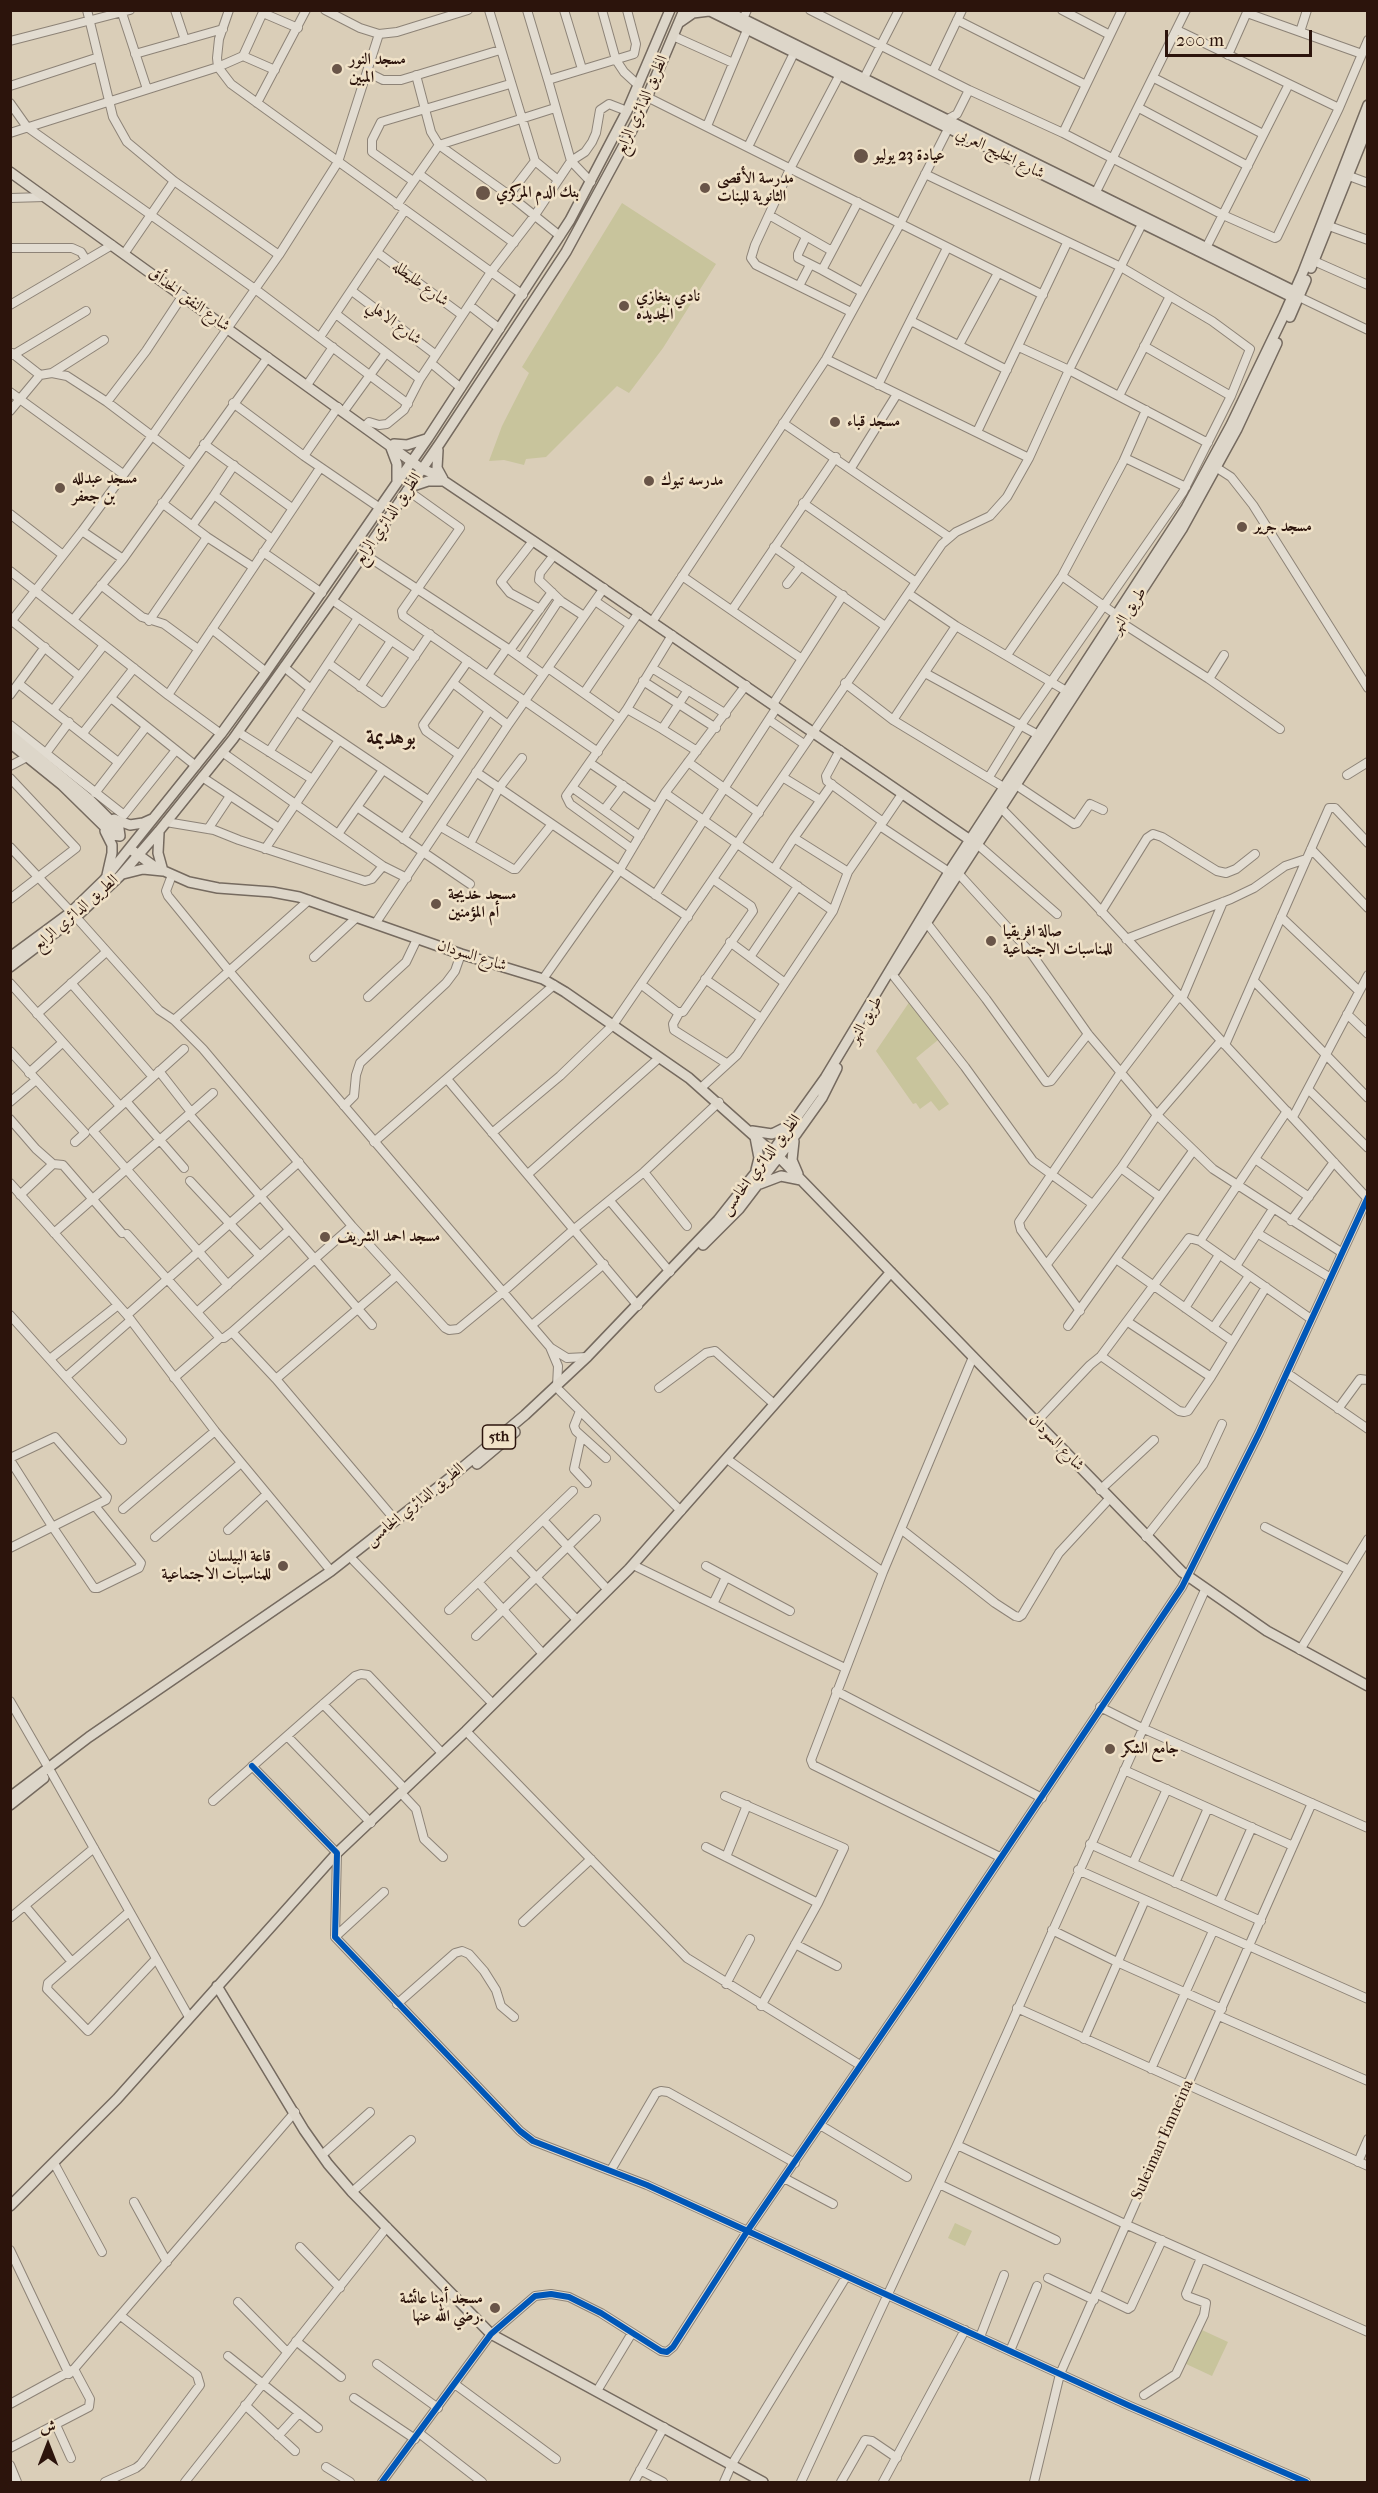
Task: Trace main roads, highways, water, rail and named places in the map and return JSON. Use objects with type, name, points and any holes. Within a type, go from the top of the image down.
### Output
[{"type":"main road","name":"الطريق الدائري الرابع","points":[[10,957],[73,915],[106,877],[159,831],[238,732],[408,489],[426,469],[440,443],[566,252],[624,148],[684,10]]},
{"type":"main road","name":"شارع الخليج العربي","points":[[724,10],[745,15],[959,125],[1009,155],[1096,192],[1274,285]]},
{"type":"main road","points":[[679,24],[693,13],[708,11]]},
{"type":"main road","name":"شارع الخليج العربي","points":[[708,11],[839,75],[951,121],[1009,155],[1142,224],[1295,295]]},
{"type":"main road","name":"الطريق الدائري الرابع","points":[[10,967],[121,875],[154,818],[221,734],[322,593],[501,329],[560,236],[591,182],[627,111],[668,12]]},
{"type":"main road","name":"طريق النهر","points":[[837,1069],[890,974],[953,873],[1016,785],[1068,692],[1182,529],[1217,468],[1295,295],[1368,105]]},
{"type":"main road","name":"طريق النهر","points":[[890,974],[926,922],[963,851],[974,842],[977,829],[1043,737],[1120,619],[1186,508],[1314,261],[1368,126]]},
{"type":"main road","name":"شارع النفق الحدأق","points":[[10,172],[413,460],[974,842]]},
{"type":"main road","points":[[1284,315],[1281,300],[1274,285],[1291,282],[1303,272]]},
{"type":"main road","points":[[396,484],[397,464],[391,444],[413,444],[428,438]]},
{"type":"main road","points":[[440,443],[436,459],[444,481]]},
{"type":"main road","points":[[408,489],[428,481],[444,481]]},
{"type":"main road","points":[[294,633],[304,640]]},
{"type":"main road","points":[[10,734],[102,818],[112,845],[111,862],[106,877]]},
{"type":"main road","points":[[10,743],[102,818],[130,825],[143,824],[154,818]]},
{"type":"main road","points":[[963,851],[960,833],[977,829]]},
{"type":"main road","points":[[159,831],[158,853],[168,873]]},
{"type":"main road","name":"شارع السودان","points":[[134,852],[168,873],[197,884],[283,893],[309,900],[461,954],[543,979],[554,985],[702,1087],[776,1154],[1100,1490],[1188,1577],[1248,1620],[1368,1686]]},
{"type":"main road","points":[[121,875],[143,868],[168,873]]},
{"type":"main road","name":"الطريق الدائري الخامس","points":[[776,1154],[795,1120],[831,1069],[890,974]]},
{"type":"main road","name":"الطريق الدائري الخامس","points":[[10,1797],[354,1561],[412,1512],[498,1447],[730,1219],[755,1181],[776,1154],[797,1133],[822,1098],[837,1069]]},
{"type":"main road","points":[[750,1130],[772,1134],[785,1129],[795,1120]]},
{"type":"main road","points":[[750,1130],[758,1148],[759,1158],[755,1181],[780,1176],[802,1181]]},
{"type":"main road","points":[[797,1133],[792,1154],[794,1166],[802,1181]]},
{"type":"main road","name":"الطريق الدائري الخامس","points":[[558,1388],[755,1181]]},
{"type":"main road","points":[[12,2202],[117,2099],[337,1853],[494,1704],[633,1565],[891,1272]]},
{"type":"main road","name":"الطريق الدائري الخامس","points":[[10,1805],[50,1770],[331,1571],[396,1521],[412,1512]]},
{"type":"main road","points":[[217,1986],[322,2155],[352,2192],[491,2334],[763,2482]]},
{"type":"place","name":"مسجد النور المبين","points":[[337,69]]},
{"type":"place","name":"عيادة 23 يوليو","points":[[861,156]]},
{"type":"place","name":"مدرسة الأقصى الثانوية للبنات","points":[[705,188]]},
{"type":"place","name":"بنك الدم المركزي","points":[[483,193]]},
{"type":"place","name":"نادي بنغازي الجديده","points":[[624,306]]},
{"type":"place","name":"مسجد قباء","points":[[835,422]]},
{"type":"place","name":"مدرسه تبوك","points":[[649,481]]},
{"type":"place","name":"مسجد عبدلله بن جعفر","points":[[60,488]]},
{"type":"place","name":"مسجد جرير","points":[[1242,527]]},
{"type":"place","name":"مسجد خديجة أم المؤمنين","points":[[436,904]]},
{"type":"place","name":"صالة افريقيا للمناسبات الاجتماعية","points":[[991,941]]},
{"type":"place","name":"مسجد احمد الشريف","points":[[325,1237]]},
{"type":"place","name":"قاعة البيلسان للمناسبات الاجتماعية","points":[[283,1566]]},
{"type":"place","name":"جامع الشكر","points":[[1110,1749]]},
{"type":"place","name":"مسجد أمنا عائشة رضي الله عنها.","points":[[495,2308]]},
{"type":"district","name":"بوهديمة","points":[[391,739]]}]
